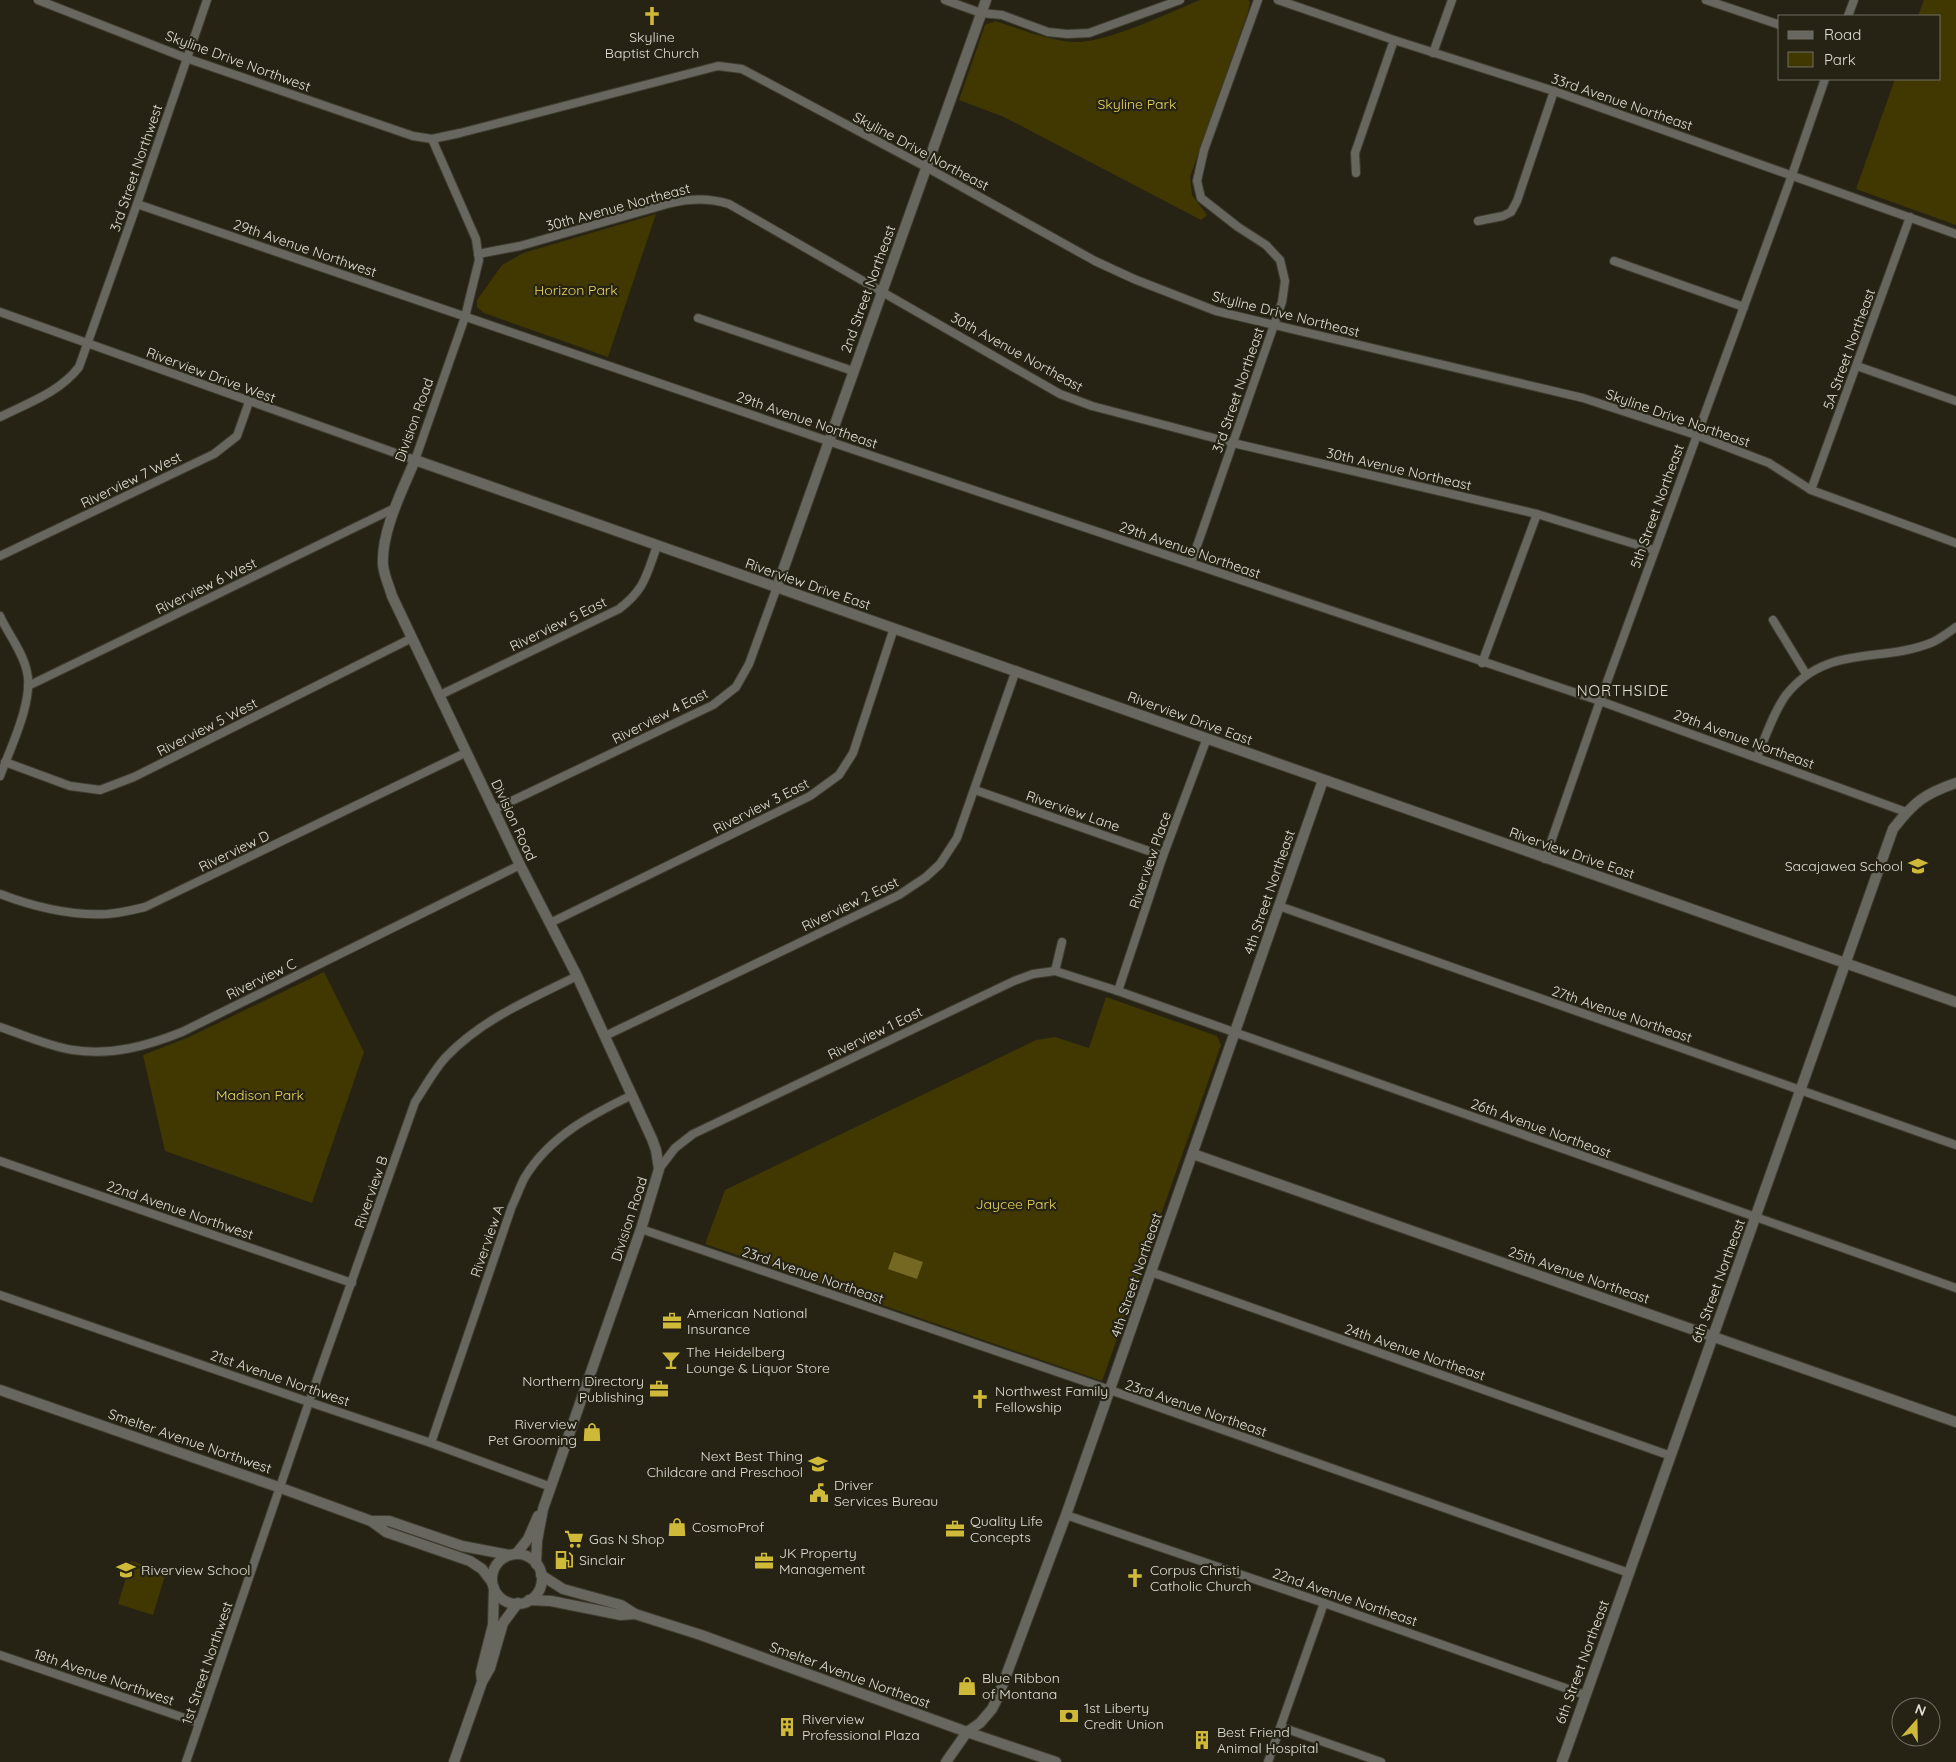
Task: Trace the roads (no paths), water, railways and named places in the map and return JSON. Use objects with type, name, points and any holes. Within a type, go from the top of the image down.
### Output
[{"type":"street","name":"Skyline Drive Northwest","points":[[38,0],[186,58],[413,136],[432,139]]},
{"type":"street","name":"3rd Street Northwest","points":[[0,417],[60,386],[79,367],[138,204],[207,0]]},
{"type":"street","points":[[945,0],[981,13],[1002,15],[1048,32],[1067,34],[1089,33],[1180,0]]},
{"type":"street","name":"2nd Street Northeast","points":[[777,587],[986,0]]},
{"type":"street","name":"3rd Street Northeast","points":[[1191,563],[1282,302],[1285,281],[1280,260],[1266,245],[1238,227],[1201,198],[1197,181],[1204,150],[1258,0]]},
{"type":"street","name":"33rd Avenue Northeast","points":[[1278,0],[1433,53],[1554,91],[1956,234]]},
{"type":"street","points":[[1433,53],[1452,0]]},
{"type":"street","points":[[1706,0],[1778,25]]},
{"type":"street","points":[[1848,15],[1854,0]]},
{"type":"street","points":[[1356,173],[1355,154],[1394,40]]},
{"type":"street","name":"Skyline Drive Northeast","points":[[432,139],[718,66],[742,69],[926,167],[1095,261],[1134,279],[1216,311],[1583,398],[1696,435],[1768,463],[1811,490],[1956,544]]},
{"type":"street","name":"5th Street Northeast","points":[[1546,859],[1654,550],[1792,176],[1825,80]]},
{"type":"street","points":[[1478,221],[1503,216],[1511,212],[1517,201],[1554,91]]},
{"type":"street","name":"Division Road","points":[[432,139],[476,239],[479,260],[465,316],[415,460],[395,508],[385,541],[383,566],[392,596],[520,865],[577,976],[632,1095],[656,1150],[659,1169],[641,1229],[543,1509],[537,1541],[536,1564]]},
{"type":"street","name":"30th Avenue Northeast","points":[[478,254],[520,246],[671,203],[711,198],[729,204],[882,290],[1060,394],[1092,406],[1233,443],[1537,514],[1654,550]]},
{"type":"street","name":"29th Avenue Northwest","points":[[138,204],[465,316]]},
{"type":"street","name":"5A Street Northeast","points":[[1811,490],[1910,217]]},
{"type":"street","points":[[1614,261],[1744,307]]},
{"type":"street","name":"Riverview Drive West","points":[[0,312],[415,460]]},
{"type":"street","name":"29th Avenue Northeast","points":[[465,316],[828,441],[1600,701],[1906,812]]},
{"type":"street","points":[[698,318],[853,371]]},
{"type":"street","points":[[1857,366],[1956,401]]},
{"type":"street","name":"Riverview 7 West","points":[[0,556],[214,454],[237,436],[249,402]]},
{"type":"street","name":"Riverview Drive East","points":[[415,460],[1956,1002]]},
{"type":"street","name":"Riverview 6 West","points":[[28,686],[395,508]]},
{"type":"street","points":[[1482,662],[1537,514]]},
{"type":"street","name":"Riverview 5 East","points":[[440,695],[619,609],[634,597],[643,584],[657,546]]},
{"type":"street","name":"Riverview 4 East","points":[[495,809],[713,705],[736,687],[749,664],[777,587]]},
{"type":"street","points":[[0,616],[3,630],[24,662],[28,673],[26,704],[0,776]]},
{"type":"street","points":[[1773,620],[1806,674]]},
{"type":"street","points":[[1757,757],[1775,713],[1786,695],[1806,674],[1832,661],[1901,651],[1934,642],[1956,627]]},
{"type":"street","name":"Riverview 3 East","points":[[550,923],[810,796],[839,775],[853,752],[894,628]]},
{"type":"street","name":"Riverview 5 West","points":[[5,762],[70,786],[100,790],[134,778],[412,638]]},
{"type":"street","name":"Riverview 2 East","points":[[604,1036],[899,895],[926,877],[940,864],[957,838],[1016,670]]},
{"type":"street","name":"Riverview Place","points":[[1118,991],[1163,856],[1207,738]]},
{"type":"street","name":"Riverview D","points":[[0,894],[29,905],[70,913],[106,914],[145,908],[467,752]]},
{"type":"street","name":"4th Street Northeast","points":[[946,1762],[967,1732],[992,1709],[998,1697],[1066,1515],[1323,780]]},
{"type":"street","name":"6th Street Northeast","points":[[1562,1762],[1893,829],[1906,812],[1924,795],[1956,783]]},
{"type":"street","name":"Riverview Lane","points":[[975,790],[1163,856]]},
{"type":"street","name":"Riverview C","points":[[0,1027],[42,1042],[74,1050],[107,1051],[132,1048],[156,1042],[191,1027],[520,865]]},
{"type":"street","name":"27th Avenue Northeast","points":[[1279,906],[1956,1145]]},
{"type":"street","points":[[1056,971],[1062,942]]},
{"type":"street","name":"Riverview 1 East","points":[[659,1169],[675,1148],[693,1134],[1014,981],[1034,974],[1056,971],[1118,991]]},
{"type":"street","name":"Riverview B","points":[[281,1488],[309,1402],[415,1102],[445,1058],[470,1035],[492,1020],[577,976]]},
{"type":"street","name":"26th Avenue Northeast","points":[[1118,991],[1956,1288]]},
{"type":"street","name":"Riverview A","points":[[431,1443],[512,1206],[526,1177],[544,1154],[567,1130],[595,1113],[632,1095]]},
{"type":"street","name":"25th Avenue Northeast","points":[[1193,1154],[1956,1422]]},
{"type":"street","name":"22nd Avenue Northwest","points":[[0,1161],[352,1284]]},
{"type":"street","name":"23rd Avenue Northeast","points":[[641,1229],[1110,1390],[1629,1573]]},
{"type":"street","name":"24th Avenue Northeast","points":[[1151,1272],[1671,1456]]},
{"type":"street","name":"21st Avenue Northwest","points":[[0,1295],[431,1443],[551,1487]]},
{"type":"street","name":"Smelter Avenue Northwest","points":[[0,1390],[371,1521],[386,1532],[470,1561],[482,1569],[493,1585]]},
{"type":"street","name":"1st Street Northwest","points":[[186,1762],[281,1488]]},
{"type":"street","name":"Division Road","points":[[513,1554],[528,1539],[535,1521],[543,1509]]},
{"type":"street","name":"22nd Avenue Northeast","points":[[1066,1515],[1585,1695]]},
{"type":"street","name":"Smelter Avenue Northwest","points":[[371,1521],[389,1522],[462,1546],[513,1554]]},
{"type":"street","points":[[482,1682],[480,1672],[493,1625],[492,1577],[496,1565],[504,1557],[513,1554],[527,1556],[536,1564],[541,1575],[540,1586],[529,1600],[518,1603],[506,1601],[497,1593],[493,1585]]},
{"type":"street","name":"Smelter Avenue Northeast","points":[[541,1575],[563,1589],[621,1605],[635,1614],[701,1635],[967,1732],[1056,1762]]},
{"type":"street","name":"Smelter Avenue Northeast","points":[[529,1600],[551,1601],[621,1615],[635,1614]]},
{"type":"street","points":[[454,1762],[482,1682],[490,1668],[503,1623],[518,1603]]},
{"type":"street","points":[[1268,1762],[1324,1603]]},
{"type":"street","name":"18th Avenue Northwest","points":[[0,1655],[199,1723]]},
{"type":"street","points":[[1281,1726],[1381,1762]]},
{"type":"place","name":"Skyline Baptist Church","points":[[652,16]]},
{"type":"place","name":"Sacajawea School","points":[[1918,866]]},
{"type":"place","name":"American National Insurance","points":[[672,1321]]},
{"type":"place","name":"The Heidelberg Lounge & Liquor Store","points":[[671,1360]]},
{"type":"place","name":"Northern Directory Publishing","points":[[659,1389]]},
{"type":"place","name":"Northwest Family Fellowship","points":[[980,1399]]},
{"type":"place","name":"Riverview Pet Grooming","points":[[592,1432]]},
{"type":"place","name":"Next Best Thing Childcare and Preschool","points":[[818,1464]]},
{"type":"place","name":"Driver Services Bureau","points":[[819,1493]]},
{"type":"place","name":"CosmoProf","points":[[677,1527]]},
{"type":"place","name":"Quality Life Concepts","points":[[955,1529]]},
{"type":"place","name":"Gas N Shop","points":[[574,1539]]},
{"type":"place","name":"Sinclair","points":[[564,1560]]},
{"type":"place","name":"JK Property Management","points":[[764,1561]]},
{"type":"place","name":"Riverview School","points":[[126,1570]]},
{"type":"place","name":"Corpus Christi Catholic Church","points":[[1135,1578]]},
{"type":"place","name":"Blue Ribbon of Montana","points":[[967,1686]]},
{"type":"place","name":"1st Liberty Credit Union","points":[[1069,1716]]},
{"type":"place","name":"Riverview Professional Plaza","points":[[787,1727]]},
{"type":"place","name":"Best Friend Animal Hospital","points":[[1202,1740]]},
{"type":"district","name":"NORTHSIDE","points":[[1623,691]]},
{"type":"park label","name":"Skyline Park","points":[[1137,104]]},
{"type":"park label","name":"Horizon Park","points":[[576,290]]},
{"type":"park label","name":"Madison Park","points":[[260,1095]]},
{"type":"park label","name":"Jaycee Park","points":[[1016,1204]]}]
